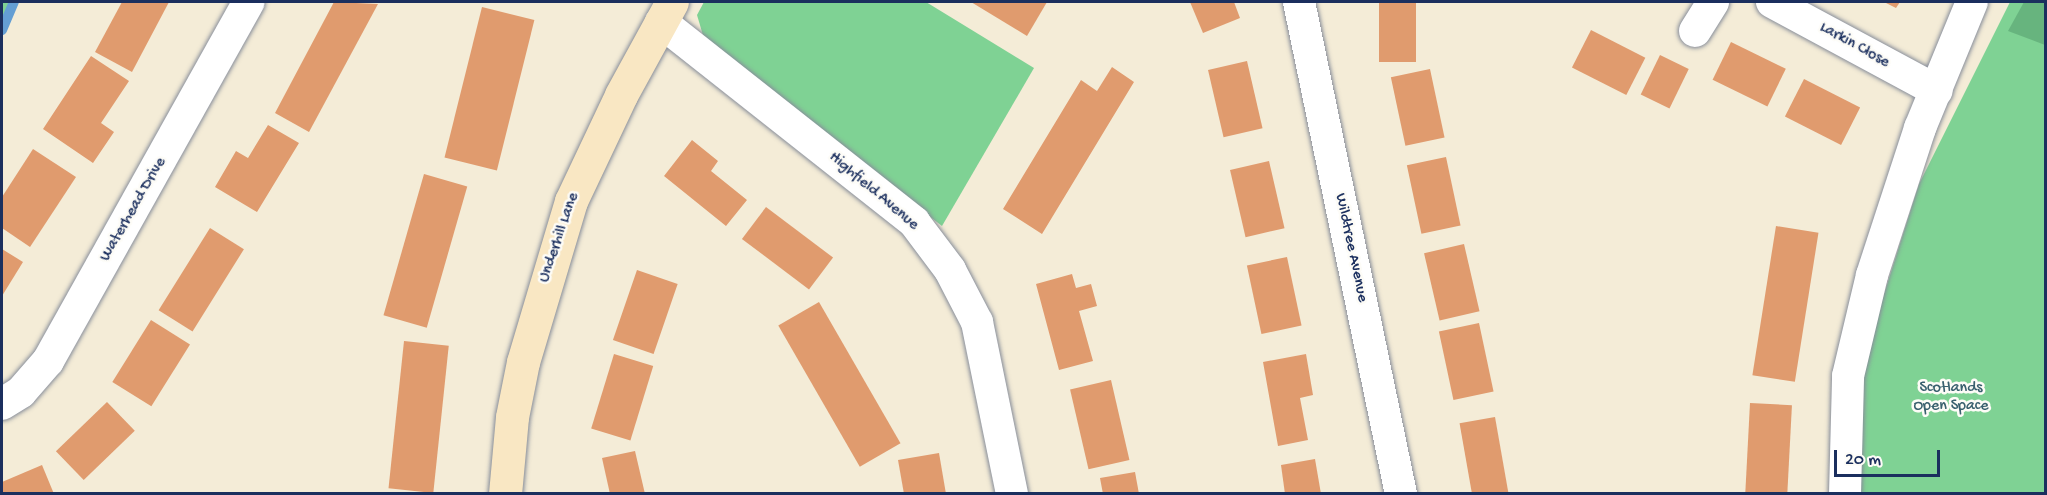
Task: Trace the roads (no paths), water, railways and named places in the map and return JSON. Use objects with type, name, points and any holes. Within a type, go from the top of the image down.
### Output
[{"type":"street","name":"Waterhead Drive","points":[[2,404],[21,392],[48,361],[249,2]]},
{"type":"street","name":"Wildtree Avenue","points":[[1299,2],[1401,494]]},
{"type":"street","points":[[1695,31],[1713,2]]},
{"type":"street","name":"Larkin Close","points":[[1772,2],[1937,91]]},
{"type":"street","points":[[1845,494],[1848,376],[1872,275],[1920,128],[1972,2]]},
{"type":"street","name":"Underhill Lane","points":[[505,494],[512,417],[545,280],[571,201],[621,94],[666,12]]},
{"type":"street","name":"Highfield Avenue","points":[[666,12],[914,222],[950,270],[977,322],[1012,494]]},
{"type":"waterway","points":[[2,30],[14,2]]},
{"type":"park label","name":"Scotlands Open Space","points":[[1951,398]]}]
